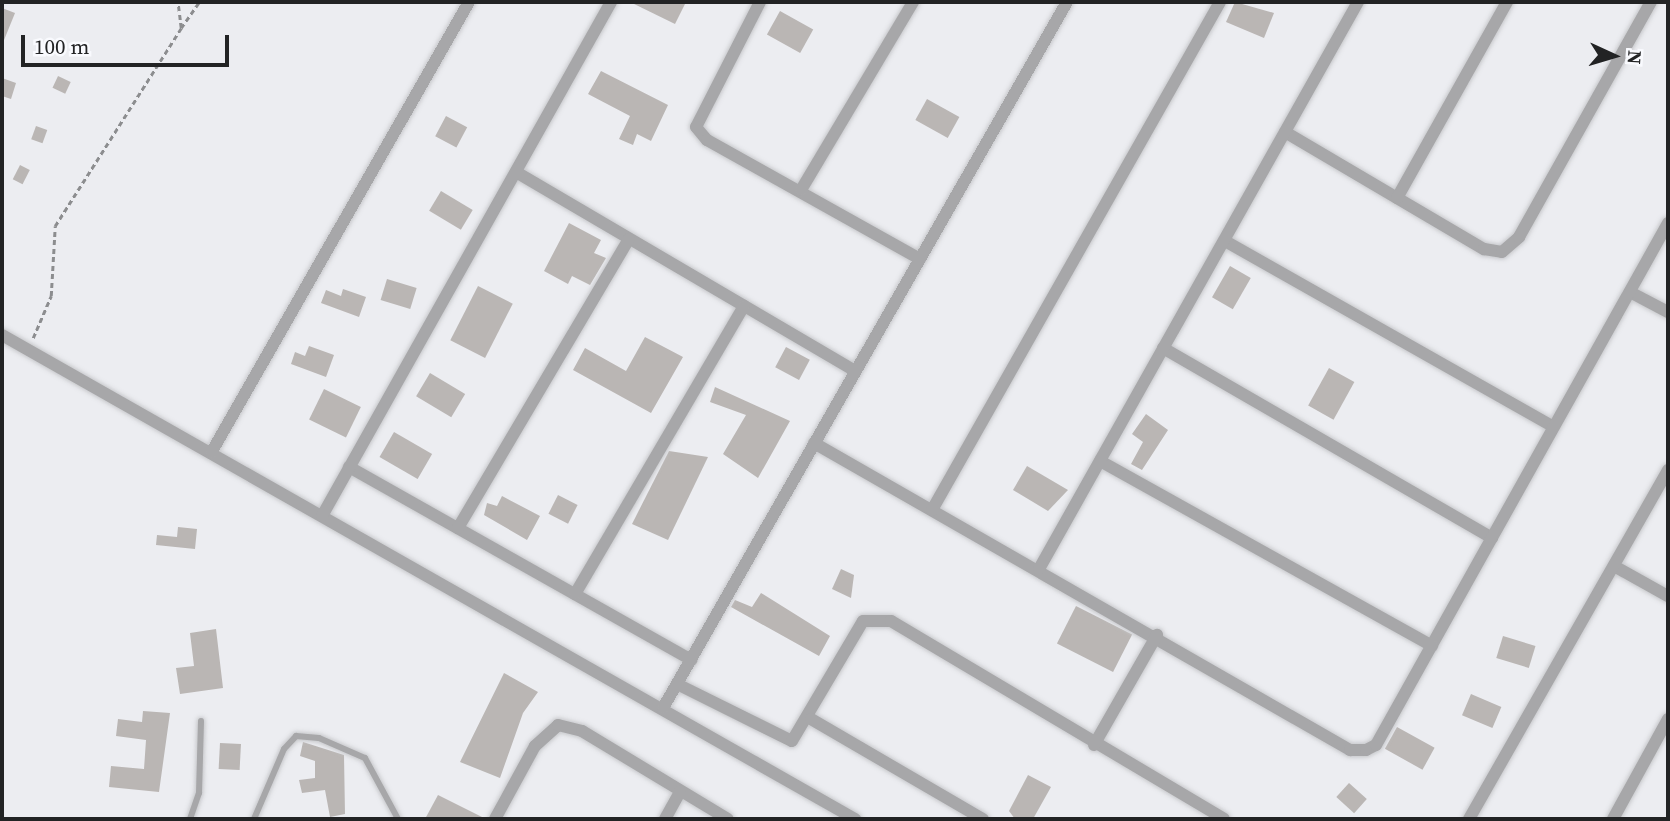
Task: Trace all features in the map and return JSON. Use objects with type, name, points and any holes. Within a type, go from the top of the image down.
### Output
[{"type":"street","points":[[211,453],[469,2]]},
{"type":"street","points":[[321,516],[611,2]]},
{"type":"street","points":[[760,2],[696,127],[707,140],[801,190],[920,259]]},
{"type":"street","points":[[801,190],[913,2]]},
{"type":"street","points":[[663,708],[1067,2]]},
{"type":"street","points":[[932,510],[1220,2]]},
{"type":"street","points":[[1039,569],[1358,2]]},
{"type":"street","points":[[1397,198],[1507,2]]},
{"type":"street","points":[[1284,132],[1484,249],[1502,252],[1519,237],[1650,2]]},
{"type":"street","points":[[516,172],[855,371]]},
{"type":"street","points":[[814,443],[1157,635],[1350,751],[1376,745],[1552,426],[1668,223]]},
{"type":"street","points":[[458,528],[629,239]]},
{"type":"street","points":[[1225,241],[1552,426]]},
{"type":"street","points":[[1630,292],[1668,312]]},
{"type":"street","points":[[575,594],[744,306]]},
{"type":"street","points":[[2,335],[855,819]]},
{"type":"street","points":[[1163,348],[1492,538]]},
{"type":"street","points":[[1100,460],[1432,646]]},
{"type":"street","points":[[349,467],[691,660]]},
{"type":"street","points":[[1469,819],[1668,470]]},
{"type":"street","points":[[1614,566],[1668,596]]},
{"type":"street","points":[[677,684],[785,741],[797,737],[811,719],[863,621],[874,617],[891,621],[1094,745],[1224,819]]},
{"type":"street","points":[[1094,745],[1157,635]]},
{"type":"street","points":[[811,719],[984,819]]},
{"type":"street","points":[[1613,819],[1668,719]]},
{"type":"street","points":[[495,819],[534,746],[558,725],[582,731],[728,819]]},
{"type":"street","points":[[666,819],[680,792]]},
{"type":"lane","points":[[190,819],[199,793],[201,721]]},
{"type":"lane","points":[[254,819],[284,749],[296,736],[319,738],[365,758],[398,819]]},
{"type":"path","points":[[178,2],[181,28]]},
{"type":"path","points":[[27,349],[51,296],[55,226],[199,2]]},
{"type":"building","points":[[630,2],[686,2],[675,24]]},
{"type":"building","points":[[1235,2],[1274,13],[1264,38],[1226,22]]},
{"type":"building","points":[[2,8],[15,13],[2,45]]},
{"type":"building","points":[[780,11],[813,29],[800,53],[767,35]]},
{"type":"building","points":[[601,71],[668,105],[651,141],[637,134],[633,145],[619,139],[630,116],[588,94]]},
{"type":"building","points":[[58,76],[71,82],[65,94],[53,88]]},
{"type":"building","points":[[2,78],[16,83],[11,99],[2,96]]},
{"type":"building","points":[[927,99],[959,117],[948,138],[915,120]]},
{"type":"building","points":[[446,116],[467,127],[456,148],[435,136]]},
{"type":"building","points":[[36,126],[47,130],[42,143],[31,139]]},
{"type":"building","points":[[20,165],[30,170],[23,184],[13,179]]},
{"type":"building","points":[[441,191],[473,210],[461,230],[429,211]]},
{"type":"building","points":[[569,223],[601,240],[594,253],[606,258],[590,285],[572,276],[568,284],[544,271]]},
{"type":"building","points":[[1230,266],[1251,278],[1233,309],[1212,297]]},
{"type":"building","points":[[387,279],[417,288],[410,309],[381,300]]},
{"type":"building","points":[[478,286],[513,304],[485,358],[450,340]]},
{"type":"building","points":[[343,289],[366,297],[359,317],[321,303],[326,290],[341,296]]},
{"type":"building","points":[[645,337],[683,357],[651,413],[573,370],[585,348],[626,371]]},
{"type":"building","points":[[309,346],[334,355],[326,377],[291,364],[295,352],[305,356]]},
{"type":"building","points":[[786,347],[810,360],[799,380],[775,367]]},
{"type":"building","points":[[1329,368],[1354,382],[1334,420],[1308,406]]},
{"type":"building","points":[[430,373],[465,394],[451,417],[416,396]]},
{"type":"building","points":[[715,387],[790,421],[758,478],[723,454],[746,415],[710,402]]},
{"type":"building","points":[[324,389],[361,407],[346,438],[309,420]]},
{"type":"building","points":[[1146,414],[1168,430],[1142,470],[1131,464],[1143,442],[1132,434]]},
{"type":"building","points":[[394,432],[432,454],[418,479],[380,457]]},
{"type":"building","points":[[669,451],[708,457],[668,540],[632,524]]},
{"type":"building","points":[[1027,466],[1068,490],[1048,511],[1013,490]]},
{"type":"building","points":[[558,495],[578,505],[568,524],[548,514]]},
{"type":"building","points":[[502,496],[540,516],[527,540],[484,515],[487,503],[497,506]]},
{"type":"building","points":[[178,527],[197,529],[195,549],[156,545],[157,535],[177,537]]},
{"type":"building","points":[[841,569],[854,575],[851,598],[832,589]]},
{"type":"building","points":[[761,593],[830,636],[819,656],[731,607],[735,600],[752,607]]},
{"type":"building","points":[[1076,606],[1132,635],[1113,672],[1057,643]]},
{"type":"building","points":[[216,629],[223,688],[180,694],[176,668],[194,666],[190,633]]},
{"type":"building","points":[[1503,636],[1536,646],[1529,668],[1496,658]]},
{"type":"building","points":[[504,673],[538,692],[523,713],[500,778],[460,762]]},
{"type":"building","points":[[1471,694],[1501,707],[1492,728],[1462,715]]},
{"type":"building","points":[[143,711],[170,713],[159,792],[109,787],[111,766],[144,769],[146,740],[116,736],[118,719],[142,722]]},
{"type":"building","points":[[1397,727],[1435,748],[1422,770],[1385,749]]},
{"type":"building","points":[[303,742],[344,755],[345,814],[330,817],[325,790],[302,793],[299,780],[315,778],[315,761],[300,756]]},
{"type":"building","points":[[220,743],[241,744],[240,770],[219,769]]},
{"type":"building","points":[[1028,775],[1051,787],[1033,819],[1015,819],[1009,811]]},
{"type":"building","points":[[1349,783],[1367,799],[1354,813],[1336,797]]},
{"type":"building","points":[[438,795],[486,819],[425,819]]}]
